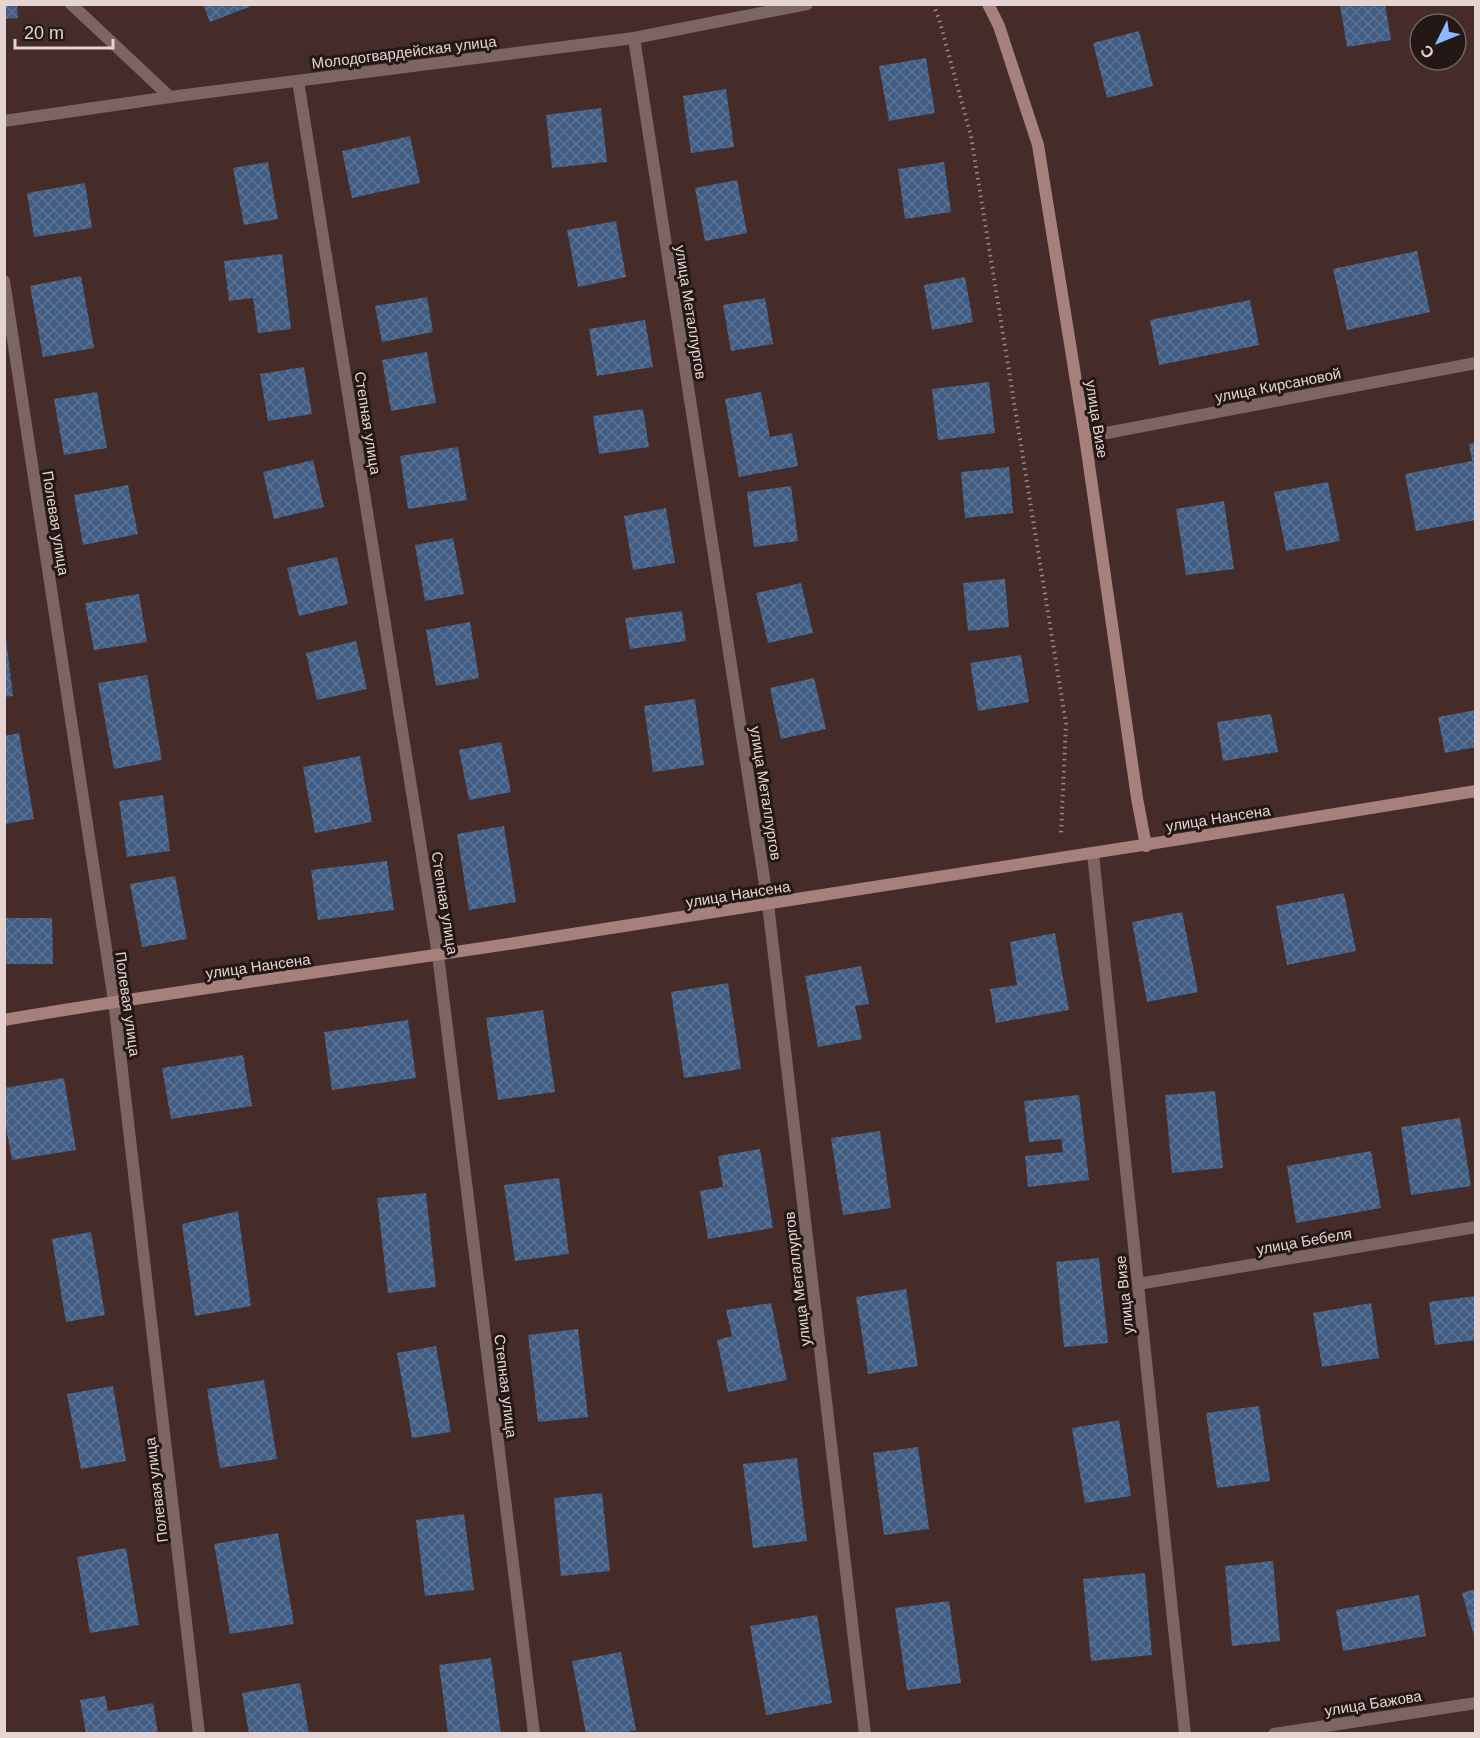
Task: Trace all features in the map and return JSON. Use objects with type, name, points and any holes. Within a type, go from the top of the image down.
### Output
[{"type":"main road","name":"улица Визе","points":[[988,4],[999,26],[1038,145],[1085,437],[1137,798],[1146,846]]},
{"type":"main road","name":"улица Нансена","points":[[4,1020],[114,1001],[438,955],[1146,846],[1476,791]]},
{"type":"street","points":[[71,4],[170,98]]},
{"type":"street","name":"Молодогвардейская улица","points":[[4,121],[634,38],[807,4]]},
{"type":"street","name":"улица Металлургов","points":[[634,38],[768,904],[865,1734]]},
{"type":"street","name":"Степная улица","points":[[298,81],[438,955],[534,1734]]},
{"type":"street","name":"Полевая улица","points":[[4,281],[114,1001],[200,1734]]},
{"type":"street","name":"улица Кирсановой","points":[[1085,437],[1476,363]]},
{"type":"street","name":"улица Визе","points":[[1093,854],[1185,1734]]},
{"type":"street","name":"улица Бебеля","points":[[1138,1284],[1476,1227]]},
{"type":"street","name":"улица Бажова","points":[[1274,1734],[1476,1703]]},
{"type":"path","points":[[933,4],[971,135],[1066,724],[1060,842]]},
{"type":"building","points":[[4,4],[17,4],[18,18],[4,19]]},
{"type":"building","points":[[203,4],[254,4],[254,5],[210,22]]},
{"type":"building","points":[[1341,4],[1385,4],[1391,40],[1347,47]]},
{"type":"building","points":[[1139,31],[1153,86],[1107,98],[1093,43]]},
{"type":"building","points":[[926,58],[935,113],[889,121],[879,66]]},
{"type":"building","points":[[726,89],[734,147],[691,153],[683,96]]},
{"type":"building","points":[[601,108],[607,162],[552,168],[546,115]]},
{"type":"building","points":[[410,136],[420,183],[352,198],[342,151]]},
{"type":"building","points":[[268,162],[278,219],[244,225],[233,168]]},
{"type":"building","points":[[944,162],[951,212],[905,219],[898,169]]},
{"type":"building","points":[[737,180],[747,233],[705,241],[695,188]]},
{"type":"building","points":[[85,183],[92,228],[34,237],[27,193]]},
{"type":"building","points":[[616,221],[626,277],[578,287],[567,230]]},
{"type":"building","points":[[1417,251],[1430,312],[1347,330],[1333,269]]},
{"type":"building","points":[[282,254],[291,329],[258,333],[253,298],[229,301],[224,261]]},
{"type":"building","points":[[81,276],[94,348],[43,357],[30,286]]},
{"type":"building","points":[[965,277],[973,322],[932,330],[924,285]]},
{"type":"building","points":[[427,297],[433,332],[382,342],[375,306]]},
{"type":"building","points":[[765,298],[773,344],[731,351],[723,305]]},
{"type":"building","points":[[1250,300],[1259,345],[1159,365],[1150,320]]},
{"type":"building","points":[[645,320],[653,367],[597,376],[589,329]]},
{"type":"building","points":[[427,352],[436,403],[391,411],[382,360]]},
{"type":"building","points":[[304,367],[312,414],[268,421],[260,374]]},
{"type":"building","points":[[989,382],[995,433],[938,440],[932,389]]},
{"type":"building","points":[[97,392],[107,448],[64,455],[54,399]]},
{"type":"building","points":[[761,392],[770,437],[792,433],[798,466],[739,477],[725,399]]},
{"type":"building","points":[[643,409],[649,447],[599,454],[593,416]]},
{"type":"building","points":[[1476,442],[1476,520],[1416,531],[1405,474],[1472,461],[1469,444]]},
{"type":"building","points":[[458,447],[467,500],[408,509],[400,456]]},
{"type":"building","points":[[313,460],[324,507],[274,519],[263,472]]},
{"type":"building","points":[[1009,467],[1013,513],[965,518],[961,472]]},
{"type":"building","points":[[1328,482],[1340,541],[1286,551],[1274,492]]},
{"type":"building","points":[[128,485],[138,534],[83,545],[74,495]]},
{"type":"building","points":[[791,486],[798,541],[754,547],[747,492]]},
{"type":"building","points":[[1224,501],[1234,569],[1186,575],[1176,509]]},
{"type":"building","points":[[666,508],[675,563],[633,570],[624,516]]},
{"type":"building","points":[[453,538],[464,594],[425,601],[415,545]]},
{"type":"building","points":[[337,557],[348,604],[299,616],[287,568]]},
{"type":"building","points":[[1005,579],[1009,627],[968,631],[963,583]]},
{"type":"building","points":[[801,583],[813,633],[768,643],[756,593]]},
{"type":"building","points":[[139,594],[147,642],[94,650],[85,603]]},
{"type":"building","points":[[682,611],[686,641],[630,649],[625,618]]},
{"type":"building","points":[[470,622],[479,678],[436,686],[426,630]]},
{"type":"building","points":[[4,639],[6,639],[13,696],[4,697]]},
{"type":"building","points":[[356,641],[367,689],[317,700],[306,653]]},
{"type":"building","points":[[1021,655],[1029,702],[978,711],[970,663]]},
{"type":"building","points":[[147,675],[162,760],[114,769],[98,683]]},
{"type":"building","points":[[814,678],[826,729],[781,739],[770,688]]},
{"type":"building","points":[[695,699],[704,765],[653,772],[644,706]]},
{"type":"building","points":[[1476,710],[1476,747],[1445,753],[1438,717]]},
{"type":"building","points":[[1271,714],[1278,752],[1223,761],[1217,722]]},
{"type":"building","points":[[19,733],[34,819],[4,824],[4,736]]},
{"type":"building","points":[[501,742],[511,792],[469,800],[459,750]]},
{"type":"building","points":[[360,756],[372,822],[315,833],[303,767]]},
{"type":"building","points":[[163,795],[170,851],[127,857],[119,801]]},
{"type":"building","points":[[504,826],[516,902],[469,910],[457,834]]},
{"type":"building","points":[[387,861],[394,910],[318,920],[311,870]]},
{"type":"building","points":[[175,876],[187,939],[142,947],[130,884]]},
{"type":"building","points":[[1344,893],[1356,951],[1287,965],[1276,906]]},
{"type":"building","points":[[1182,912],[1198,992],[1147,1002],[1132,922]]},
{"type":"building","points":[[4,918],[52,918],[53,964],[4,964]]},
{"type":"building","points":[[1055,933],[1069,1010],[996,1023],[990,989],[1017,985],[1010,942]]},
{"type":"building","points":[[861,966],[869,1004],[855,1006],[862,1039],[818,1047],[805,976]]},
{"type":"building","points":[[728,983],[741,1069],[684,1078],[671,992]]},
{"type":"building","points":[[543,1010],[555,1092],[498,1100],[486,1018]]},
{"type":"building","points":[[408,1020],[416,1078],[332,1090],[324,1032]]},
{"type":"building","points":[[243,1055],[252,1106],[171,1119],[162,1068]]},
{"type":"building","points":[[64,1078],[76,1150],[12,1160],[4,1117],[4,1088]]},
{"type":"building","points":[[1215,1091],[1223,1168],[1172,1173],[1165,1095]]},
{"type":"building","points":[[1079,1095],[1089,1180],[1028,1187],[1025,1156],[1063,1152],[1061,1139],[1029,1142],[1024,1101]]},
{"type":"building","points":[[1460,1118],[1471,1186],[1411,1195],[1401,1127]]},
{"type":"building","points":[[880,1131],[891,1208],[843,1215],[831,1138]]},
{"type":"building","points":[[760,1149],[773,1228],[708,1239],[700,1191],[723,1187],[718,1156]]},
{"type":"building","points":[[1371,1151],[1381,1208],[1296,1223],[1287,1166]]},
{"type":"building","points":[[559,1178],[569,1254],[515,1261],[504,1185]]},
{"type":"building","points":[[426,1193],[436,1287],[388,1293],[377,1198]]},
{"type":"building","points":[[238,1211],[251,1306],[195,1316],[182,1224]]},
{"type":"building","points":[[91,1232],[105,1315],[66,1322],[52,1239]]},
{"type":"building","points":[[1099,1258],[1108,1343],[1064,1347],[1056,1262]]},
{"type":"building","points":[[906,1289],[918,1366],[868,1374],[856,1297]]},
{"type":"building","points":[[1476,1296],[1476,1340],[1435,1345],[1429,1302]]},
{"type":"building","points":[[771,1303],[787,1380],[728,1392],[717,1340],[732,1336],[726,1310]]},
{"type":"building","points":[[1371,1303],[1379,1358],[1322,1367],[1313,1313]]},
{"type":"building","points":[[578,1329],[588,1417],[538,1422],[528,1335]]},
{"type":"building","points":[[436,1346],[451,1432],[412,1438],[397,1353]]},
{"type":"building","points":[[264,1380],[277,1459],[220,1468],[207,1389]]},
{"type":"building","points":[[113,1386],[126,1461],[81,1469],[67,1394]]},
{"type":"building","points":[[1259,1406],[1270,1481],[1217,1488],[1206,1413]]},
{"type":"building","points":[[1119,1420],[1131,1496],[1085,1503],[1072,1428]]},
{"type":"building","points":[[918,1447],[929,1529],[884,1535],[873,1453]]},
{"type":"building","points":[[797,1458],[807,1541],[753,1548],[743,1464]]},
{"type":"building","points":[[602,1493],[610,1571],[561,1576],[554,1498]]},
{"type":"building","points":[[464,1514],[474,1590],[425,1596],[416,1520]]},
{"type":"building","points":[[278,1533],[294,1624],[230,1634],[214,1544]]},
{"type":"building","points":[[126,1548],[139,1625],[90,1633],[77,1557]]},
{"type":"building","points":[[1273,1561],[1280,1641],[1232,1646],[1225,1566]]},
{"type":"building","points":[[1145,1573],[1152,1655],[1091,1661],[1083,1579]]},
{"type":"building","points":[[1476,1589],[1476,1635],[1474,1636],[1462,1593]]},
{"type":"building","points":[[1419,1595],[1426,1636],[1343,1651],[1336,1610]]},
{"type":"building","points":[[949,1601],[961,1683],[907,1690],[895,1608]]},
{"type":"building","points":[[817,1615],[832,1703],[766,1715],[750,1626]]},
{"type":"building","points":[[621,1652],[636,1730],[619,1734],[586,1734],[572,1661]]},
{"type":"building","points":[[491,1658],[501,1734],[448,1734],[439,1665]]},
{"type":"building","points":[[300,1683],[309,1734],[249,1734],[242,1693]]},
{"type":"building","points":[[105,1696],[108,1711],[153,1703],[158,1734],[86,1734],[80,1700]]}]
